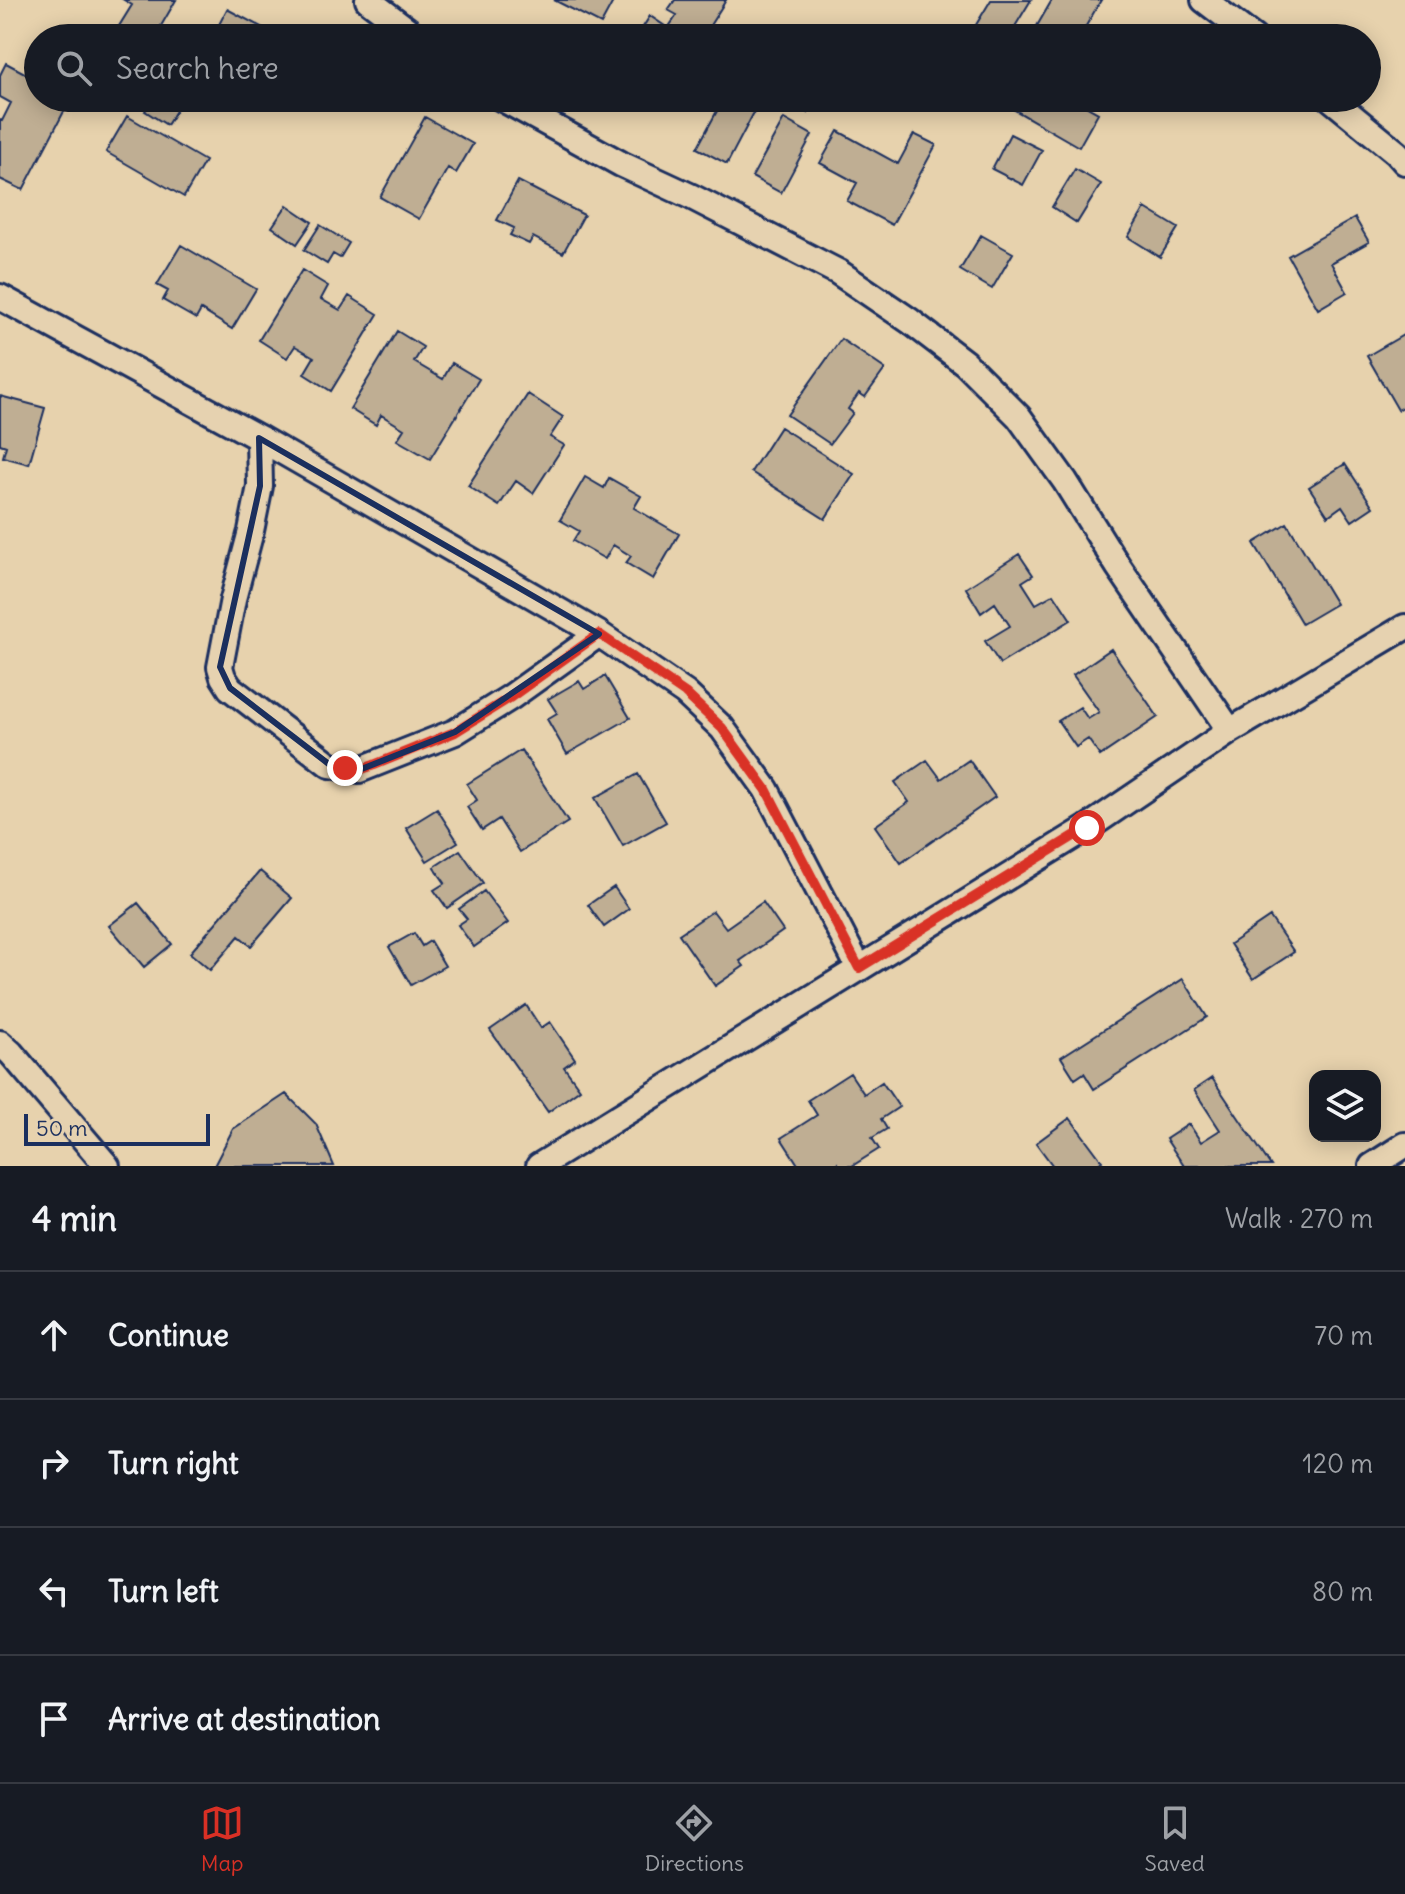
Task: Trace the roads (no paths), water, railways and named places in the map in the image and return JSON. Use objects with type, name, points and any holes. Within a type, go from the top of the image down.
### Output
[{"type":"street","points":[[368,0],[400,24]]},
{"type":"street","points":[[1222,4],[1241,24]]},
{"type":"street","points":[[526,112],[621,164],[838,272],[965,363],[1019,417],[1065,481],[1118,566],[1230,731]]},
{"type":"street","points":[[1347,112],[1405,162]]},
{"type":"street","points":[[0,297],[259,438],[599,634],[685,693],[722,728],[766,789],[859,968]]},
{"type":"street","points":[[259,438],[260,486],[220,667],[230,688],[330,765],[359,770],[455,732],[511,697],[599,634]]},
{"type":"street","points":[[539,1166],[1087,828],[1230,731],[1405,627]]},
{"type":"street","points":[[0,1043],[107,1166]]},
{"type":"street","points":[[1372,1166],[1405,1145]]}]
